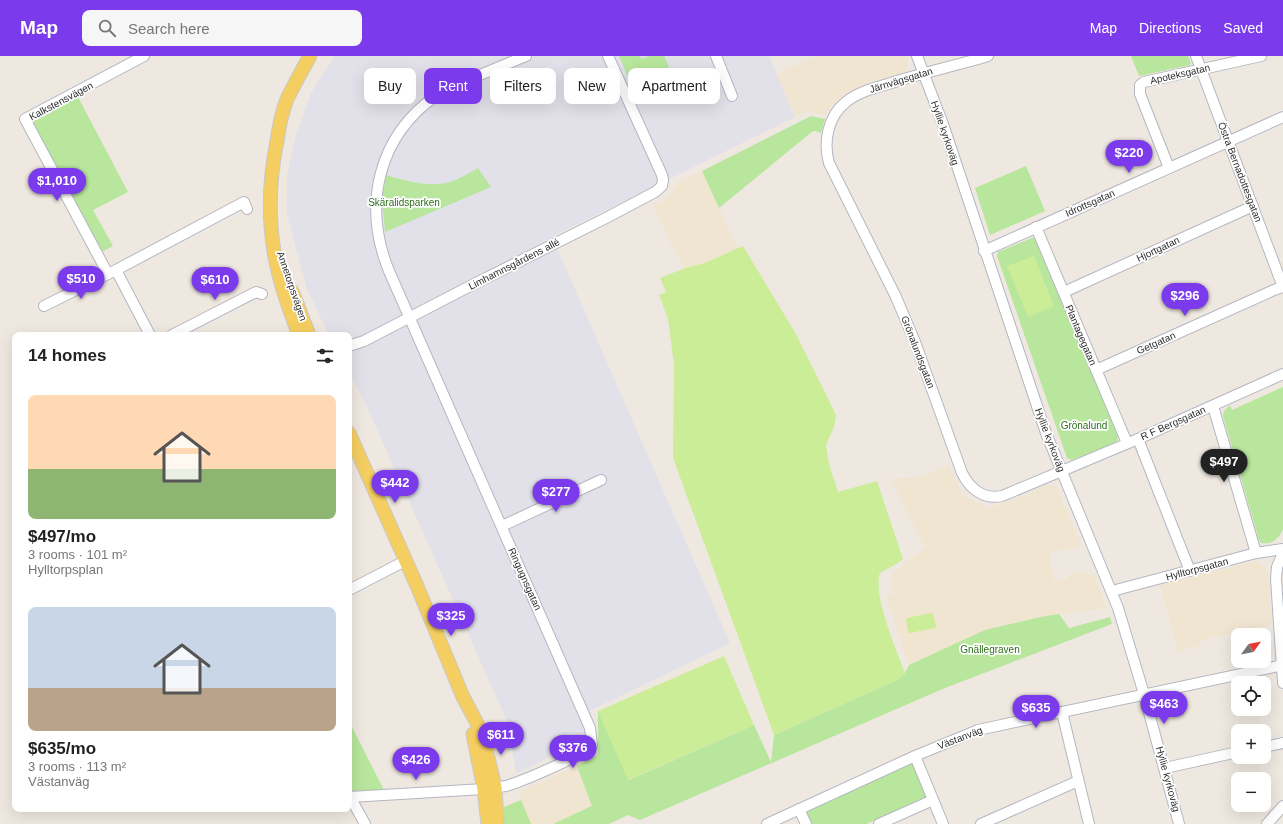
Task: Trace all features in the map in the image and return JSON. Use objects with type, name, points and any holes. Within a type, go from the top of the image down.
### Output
[{"type":"main road","points":[[287,101],[297,67],[303,56]]},
{"type":"main road","name":"Annetorpsvägen","points":[[298,332],[284,293],[272,242],[270,219],[271,190],[273,158],[279,128],[287,101],[310,56]]},
{"type":"main road","name":"Annetorpsvägen","points":[[271,190],[274,223],[280,255],[290,288],[308,332]]},
{"type":"main road","points":[[352,440],[417,586],[463,698],[476,747],[490,788],[497,824]]},
{"type":"main road","points":[[352,452],[403,562],[417,586]]},
{"type":"main road","points":[[488,824],[490,788]]},
{"type":"street","name":"Kalkstensvägen","points":[[144,56],[25,120],[148,332]]},
{"type":"street","name":"Ringugnsgatan","points":[[352,796],[490,788],[518,782],[589,749],[592,744],[590,728],[384,259],[377,231],[376,216],[378,189],[382,169],[388,152],[404,126],[414,114],[438,94],[464,81],[526,56]]},
{"type":"street","name":"Limhamnsgårdens allé","points":[[352,345],[364,341],[606,218],[654,192],[662,186],[662,176],[608,56]]},
{"type":"street","points":[[716,56],[732,96]]},
{"type":"street","name":"Hyllie kyrkoväg","points":[[917,56],[944,127],[984,251],[1046,433],[1112,591],[1144,694],[1179,824]]},
{"type":"street","name":"Järnvägsgatan","points":[[829,128],[837,112],[849,99],[864,91],[988,56]]},
{"type":"street","name":"Östra Bernadottesgatan","points":[[1196,56],[1283,287]]},
{"type":"street","name":"Apoteksgatan","points":[[1169,168],[1140,94],[1140,85],[1144,82],[1261,56]]},
{"type":"street","name":"Idrottsgatan","points":[[984,251],[1229,142],[1283,116]]},
{"type":"street","name":"Grönalundsgatan","points":[[829,128],[827,148],[829,163],[894,293],[915,342],[965,480],[977,492],[995,497],[1009,493],[1062,471]]},
{"type":"street","points":[[44,306],[112,272],[244,202],[247,209]]},
{"type":"street","name":"Hjortgatan","points":[[1064,292],[1253,206]]},
{"type":"street","name":"Plantagegatan","points":[[1036,227],[1127,443]]},
{"type":"street","name":"Getgatan","points":[[1096,370],[1283,287]]},
{"type":"street","points":[[178,332],[256,292],[262,294]]},
{"type":"street","name":"Limhamnsgårdens allé","points":[[352,351],[364,341]]},
{"type":"street","name":"R F Bergsgatan","points":[[1062,471],[1138,439],[1283,374]]},
{"type":"street","points":[[1213,406],[1256,553]]},
{"type":"street","points":[[1138,439],[1190,571]]},
{"type":"street","points":[[502,526],[601,480]]},
{"type":"street","name":"Hylltorpsgatan","points":[[1112,591],[1256,553],[1283,549]]},
{"type":"street","points":[[1283,553],[1277,567],[1276,579],[1283,683]]},
{"type":"street","points":[[352,588],[403,562]]},
{"type":"street","name":"Västanväg","points":[[767,824],[915,756],[978,730],[1282,665]]},
{"type":"street","points":[[1062,712],[1089,824]]},
{"type":"street","points":[[1271,746],[1283,743]]},
{"type":"street","points":[[1165,768],[1231,754]]},
{"type":"street","points":[[915,756],[943,824]]},
{"type":"street","points":[[981,824],[1078,781]]},
{"type":"street","points":[[352,800],[365,824]]},
{"type":"street","points":[[880,824],[933,800]]},
{"type":"street","points":[[1267,824],[1283,806]]},
{"type":"street","points":[[799,810],[806,824]]},
{"type":"shaded area","points":[[335,56],[769,56],[795,117],[552,237],[730,643],[581,715],[587,738],[516,773],[508,723],[367,407],[352,378],[352,332],[328,332],[307,289],[287,215],[287,175],[296,135],[311,93]]},
{"type":"shaded area","points":[[816,56],[906,56],[908,63],[906,71],[904,72],[847,93],[831,107],[826,115],[806,112],[795,117],[777,74]]},
{"type":"shaded area","points":[[702,171],[738,249],[705,263],[685,268],[677,256],[653,206],[668,198],[677,184]]},
{"type":"shaded area","points":[[949,465],[963,496],[988,508],[1026,495],[1046,485],[1057,487],[1082,547],[1052,552],[1049,555],[1054,581],[1068,579],[1068,575],[1086,572],[1087,575],[1094,574],[1107,608],[1041,617],[985,630],[909,665],[886,596],[893,593],[891,582],[892,574],[925,547],[891,479],[919,477]]},
{"type":"shaded area","points":[[1256,561],[1268,571],[1272,625],[1258,628],[1231,628],[1231,634],[1205,639],[1197,647],[1178,651],[1160,585]]},
{"type":"shaded area","points":[[577,766],[593,806],[553,824],[531,824],[518,792]]},
{"type":"green space","points":[[619,56],[640,56],[642,59],[649,56],[664,56],[669,68],[628,68],[628,77]]},
{"type":"green space","points":[[1131,56],[1188,56],[1191,63],[1190,65],[1139,76]]},
{"type":"green space","points":[[78,97],[128,192],[93,210],[113,246],[100,253],[30,122]]},
{"type":"green space","points":[[811,116],[825,119],[821,133],[813,131],[719,208],[702,171]]},
{"type":"green space","points":[[1026,166],[1045,211],[990,235],[975,188]]},
{"type":"green space","name":"Skäralidsparken","points":[[478,168],[491,187],[385,232],[382,199],[386,175],[418,183],[442,184],[454,181]]},
{"type":"green space","name":"Grönalund","points":[[1037,236],[1118,436],[1117,441],[1113,444],[1072,460],[1067,458],[997,256],[998,252]]},
{"type":"green space","points":[[743,246],[796,334],[836,415],[834,427],[826,445],[829,464],[838,492],[877,481],[903,559],[880,573],[878,582],[879,594],[886,623],[905,673],[897,680],[774,735],[673,458],[674,365],[668,319],[659,295],[666,292],[660,278],[685,268],[705,263]]},
{"type":"green space","points":[[1034,256],[1054,306],[1028,317],[1007,266]]},
{"type":"green space","points":[[1283,387],[1283,529],[1280,535],[1272,542],[1261,543],[1223,416],[1224,411],[1230,405],[1232,410]]},
{"type":"green space","points":[[931,613],[933,614],[935,628],[910,633],[908,632],[907,618]]},
{"type":"green space","name":"Gnällegraven","points":[[1059,614],[1069,628],[1110,617],[1112,624],[945,688],[640,820],[628,815],[609,824],[553,824],[592,806],[577,766],[598,755],[598,711],[629,780],[754,725],[771,762],[774,735],[897,680],[905,673],[909,665],[985,630]]},
{"type":"green space","points":[[724,656],[754,725],[628,780],[598,711]]},
{"type":"green space","points":[[352,727],[385,792],[352,794]]},
{"type":"green space","points":[[913,762],[928,797],[866,824],[812,824],[807,812]]},
{"type":"green space","points":[[521,800],[531,824],[503,824],[504,807]]}]
